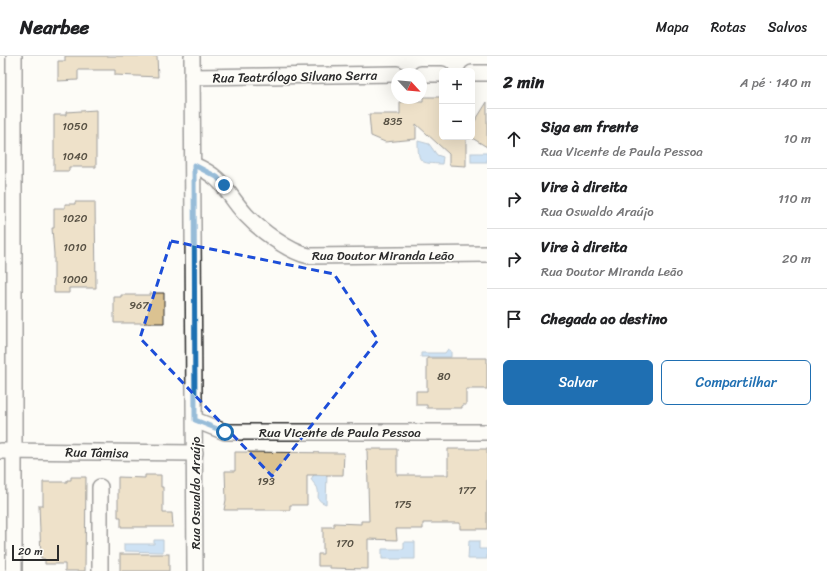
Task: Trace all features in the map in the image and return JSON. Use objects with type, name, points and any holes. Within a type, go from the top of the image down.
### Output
[{"type":"street","points":[[14,56],[7,451],[14,571]]},
{"type":"street","name":"Rua Oswaldo Araújo","points":[[192,56],[194,165],[195,571]]},
{"type":"street","points":[[475,73],[487,73]]},
{"type":"street","name":"Rua Teatrólogo Silvano Serra","points":[[192,77],[391,74]]},
{"type":"street","points":[[427,74],[439,74]]},
{"type":"street","name":"Rua Doutor Miranda Leão","points":[[194,165],[217,177],[246,214],[262,229],[301,254],[309,256],[487,254]]},
{"type":"street","name":"Rua Vicente de Paula Pessoa","points":[[195,420],[225,432],[487,432]]},
{"type":"street","name":"Rua Tâmisa","points":[[7,451],[195,453]]},
{"type":"street","points":[[100,487],[100,571]]},
{"type":"highlighted area","points":[[171,241],[334,274],[378,340],[272,476],[140,338]]},
{"type":"water","points":[[418,141],[429,144],[437,155],[443,157],[442,164],[422,161],[419,154]]},
{"type":"water","points":[[471,153],[487,153],[487,162],[471,162]]},
{"type":"water","points":[[448,349],[451,351],[451,357],[421,357],[421,353],[445,353]]},
{"type":"water","points":[[315,473],[327,473],[326,504],[318,499],[317,487],[311,479]]},
{"type":"water","points":[[154,540],[163,540],[163,552],[124,551],[124,544],[154,544]]},
{"type":"water","points":[[469,541],[479,541],[479,549],[487,549],[487,559],[468,559]]},
{"type":"water","points":[[404,542],[415,542],[415,559],[382,559],[382,549],[404,549]]},
{"type":"building","points":[[65,56],[157,56],[158,77],[115,75],[115,70],[78,70],[78,80],[58,81],[58,61],[65,61]]},
{"type":"building","points":[[427,97],[439,97],[439,140],[466,140],[466,166],[449,165],[449,154],[416,124],[416,139],[385,142],[371,136],[369,114],[400,114],[400,104],[427,104]]},
{"type":"building","points":[[487,102],[487,147],[475,140],[475,121]]},
{"type":"building","points":[[96,110],[96,167],[69,167],[69,171],[54,171],[54,115],[66,115],[66,112]]},
{"type":"building","points":[[75,202],[95,202],[96,288],[69,288],[69,293],[54,293],[52,228],[54,228],[54,208],[65,208],[65,204],[75,204]]},
{"type":"building","points":[[150,293],[164,293],[164,323],[114,323],[114,297],[121,297],[121,295],[150,295]]},
{"type":"building","points":[[427,358],[487,358],[487,389],[466,389],[466,405],[462,405],[462,408],[427,408],[427,405],[416,405],[416,391],[427,391]]},
{"type":"building","points":[[367,449],[397,449],[397,475],[448,475],[448,449],[487,449],[487,529],[460,529],[460,523],[423,523],[423,529],[396,529],[397,540],[368,539],[368,569],[330,568],[330,566],[318,566],[318,554],[323,554],[323,527],[334,527],[334,523],[361,524],[361,521],[369,521]]},
{"type":"building","points":[[235,452],[344,453],[343,475],[307,475],[307,505],[290,505],[290,510],[224,510],[226,500],[225,471],[235,471]]},
{"type":"building","points":[[145,475],[161,475],[161,487],[163,487],[163,513],[172,513],[173,527],[121,527],[121,517],[118,517],[118,477],[145,478]]},
{"type":"building","points":[[71,477],[86,477],[85,571],[65,571],[65,564],[45,564],[45,559],[41,558],[39,505],[43,505],[43,482],[67,482],[67,480],[71,480]]},
{"type":"building","points":[[120,554],[169,554],[169,571],[120,571]]},
{"type":"route","points":[[224,185],[217,177],[208,171],[194,165],[195,420],[225,432]]}]
